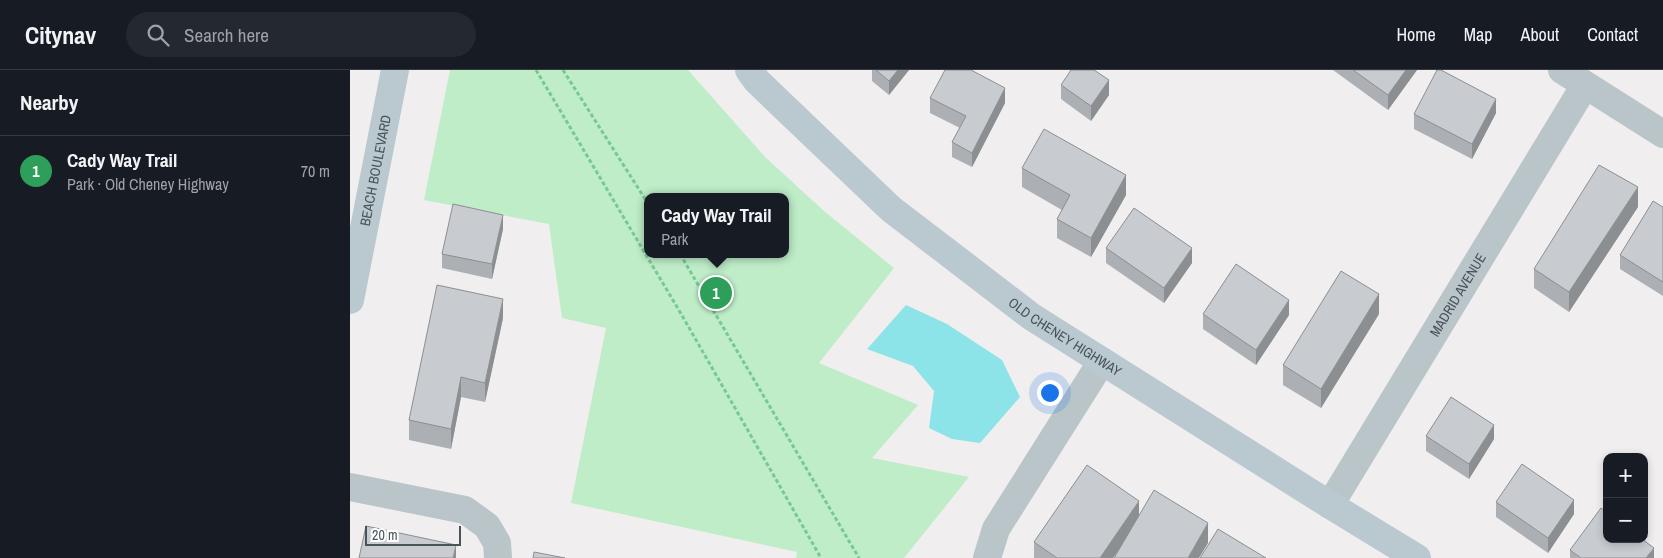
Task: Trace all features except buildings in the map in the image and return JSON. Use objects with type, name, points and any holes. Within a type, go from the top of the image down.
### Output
[{"type":"street","name":"BEACH BOULEVARD","points":[[350,300],[357,230],[395,70]]},
{"type":"street","name":"OLD CHENEY HIGHWAY","points":[[749,70],[757,81],[891,209],[1032,317],[1417,558]]},
{"type":"street","points":[[1562,70],[1663,134]]},
{"type":"street","name":"MADRID AVENUE","points":[[1330,505],[1585,85]]},
{"type":"street","points":[[987,558],[996,529],[1102,361]]},
{"type":"street","points":[[350,487],[465,510],[487,526],[497,543],[498,558]]},
{"type":"path","points":[[536,70],[644,252]]},
{"type":"path","points":[[564,70],[644,197]]},
{"type":"path","points":[[648,258],[821,558]]},
{"type":"path","points":[[682,258],[859,558]]},
{"type":"green space","points":[[450,70],[688,70],[765,157],[824,211],[894,268],[819,363],[918,405],[872,458],[969,477],[904,558],[796,558],[797,552],[571,503],[606,328],[562,318],[549,224],[424,200]]},
{"type":"water","points":[[906,305],[947,324],[1002,360],[1020,397],[980,443],[952,439],[929,428],[934,391],[913,366],[867,349]]},
{"type":"place","name":"Cady Way Trail","points":[[716,293]]}]
